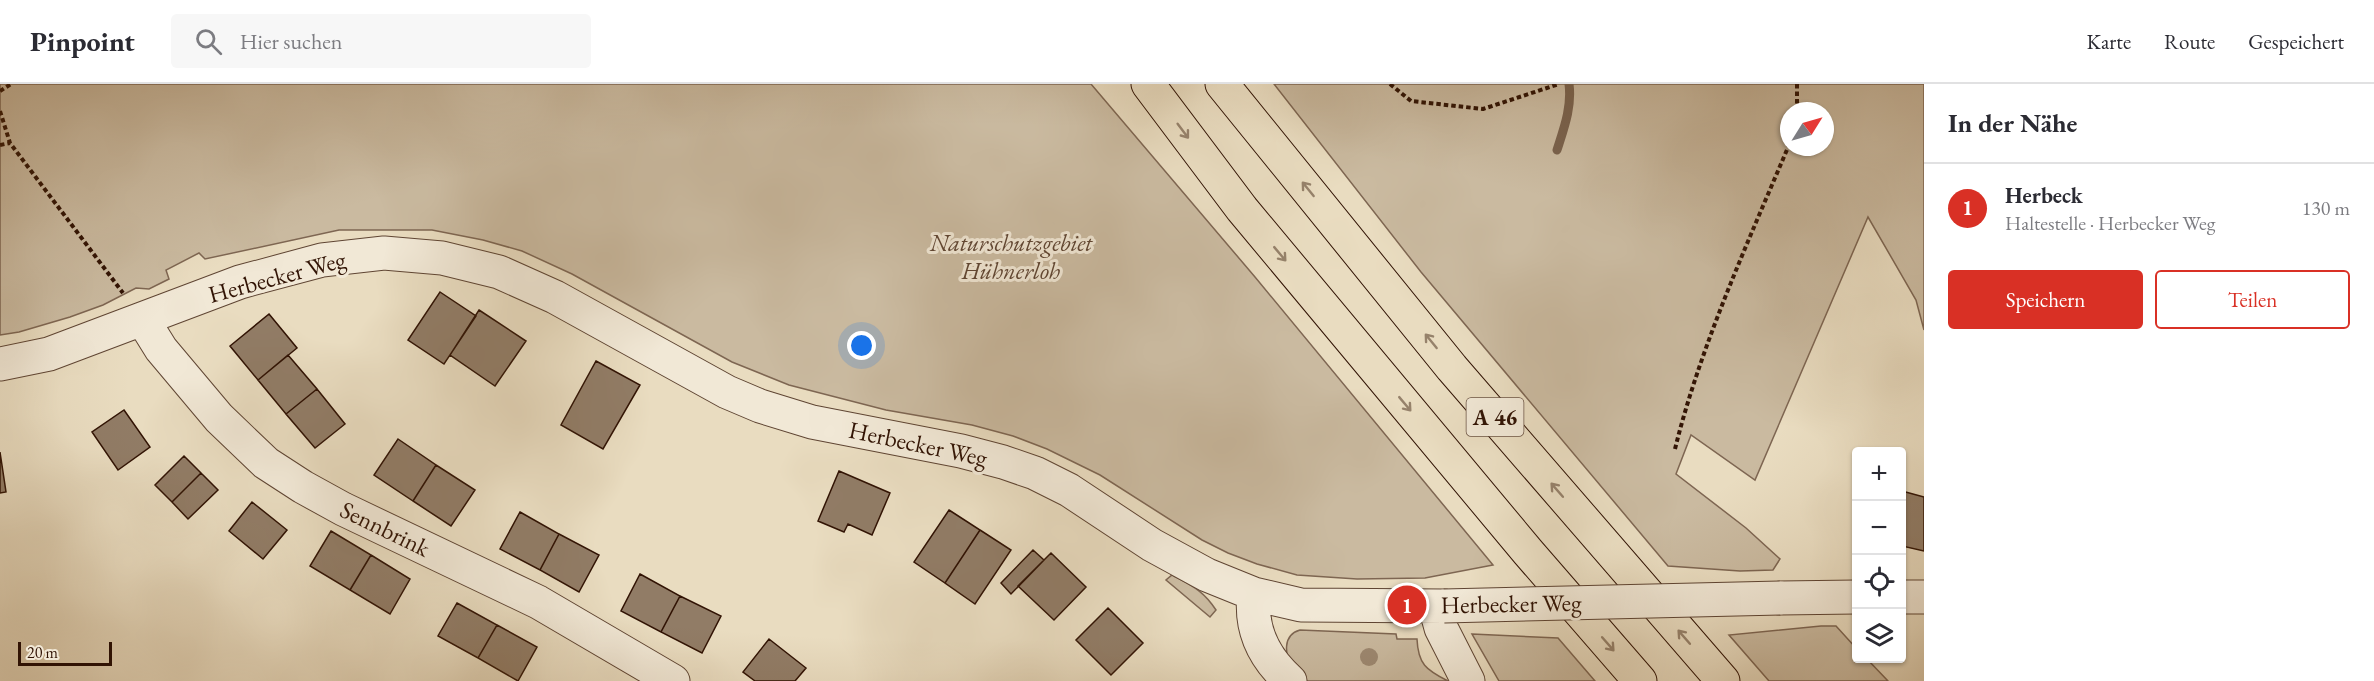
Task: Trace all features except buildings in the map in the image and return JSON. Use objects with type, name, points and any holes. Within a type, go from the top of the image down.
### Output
[{"type":"highway","name":"A 46","points":[[1148,84],[1242,209],[1528,552],[1640,681]]},
{"type":"highway","name":"A 46","points":[[1222,84],[1452,368],[1723,681]]},
{"type":"highway","points":[[1232,84],[1274,147]]},
{"type":"street","name":"Herbecker Weg","points":[[0,364],[49,354],[240,282],[322,260],[384,253],[442,258],[499,272],[555,297],[727,392],[760,406],[822,424],[961,451],[1035,473],[1069,490],[1152,545],[1207,574],[1254,594],[1301,605],[1439,606],[1852,597]]},
{"type":"street","name":"Sennbrink","points":[[143,320],[161,349],[219,418],[266,463],[343,509],[538,602],[673,681]]},
{"type":"street","points":[[1254,594],[1252,610],[1257,636],[1273,662],[1290,681]]},
{"type":"street","points":[[1906,597],[1924,597]]},
{"type":"street","points":[[1439,606],[1441,628],[1468,681]]},
{"type":"path","points":[[0,91],[11,84]]},
{"type":"path","points":[[1390,84],[1411,101],[1483,110],[1559,84]]},
{"type":"path","points":[[1797,84],[1797,102]]},
{"type":"path","points":[[0,111],[10,143],[143,320]]},
{"type":"path","points":[[0,145],[10,143]]},
{"type":"path","points":[[1675,449],[1683,414],[1730,286],[1784,156]]},
{"type":"green space","name":"Naturschutzgebiet Hühnerloh","points":[[0,84],[1091,84],[1255,277],[1493,565],[1425,578],[1357,579],[1297,575],[1257,564],[1202,540],[1100,475],[1047,449],[1013,436],[972,425],[886,410],[789,385],[732,362],[572,274],[522,251],[483,240],[432,230],[339,230],[205,259],[199,253],[166,270],[169,279],[149,289],[136,288],[103,305],[70,317],[19,332],[0,335]]},
{"type":"green space","points":[[1274,84],[1924,84],[1924,330],[1916,300],[1868,217],[1755,480],[1691,435],[1676,474],[1746,528],[1780,559],[1773,570],[1740,571],[1668,566],[1421,272]]},
{"type":"green space","points":[[1172,575],[1197,589],[1206,598],[1216,610],[1210,617],[1166,580]]},
{"type":"green space","points":[[1836,626],[1852,644],[1852,663],[1871,663],[1888,681],[1769,681],[1729,635]]},
{"type":"green space","points":[[1300,630],[1396,634],[1397,639],[1417,639],[1421,660],[1434,673],[1448,681],[1307,681],[1292,668],[1287,652],[1290,636]]},
{"type":"green space","points":[[1472,634],[1558,638],[1595,681],[1499,681]]},
{"type":"waterway","points":[[1557,150],[1565,126],[1570,93],[1569,84]]},
{"type":"place","name":"Herbeck","points":[[1407,605]]}]
